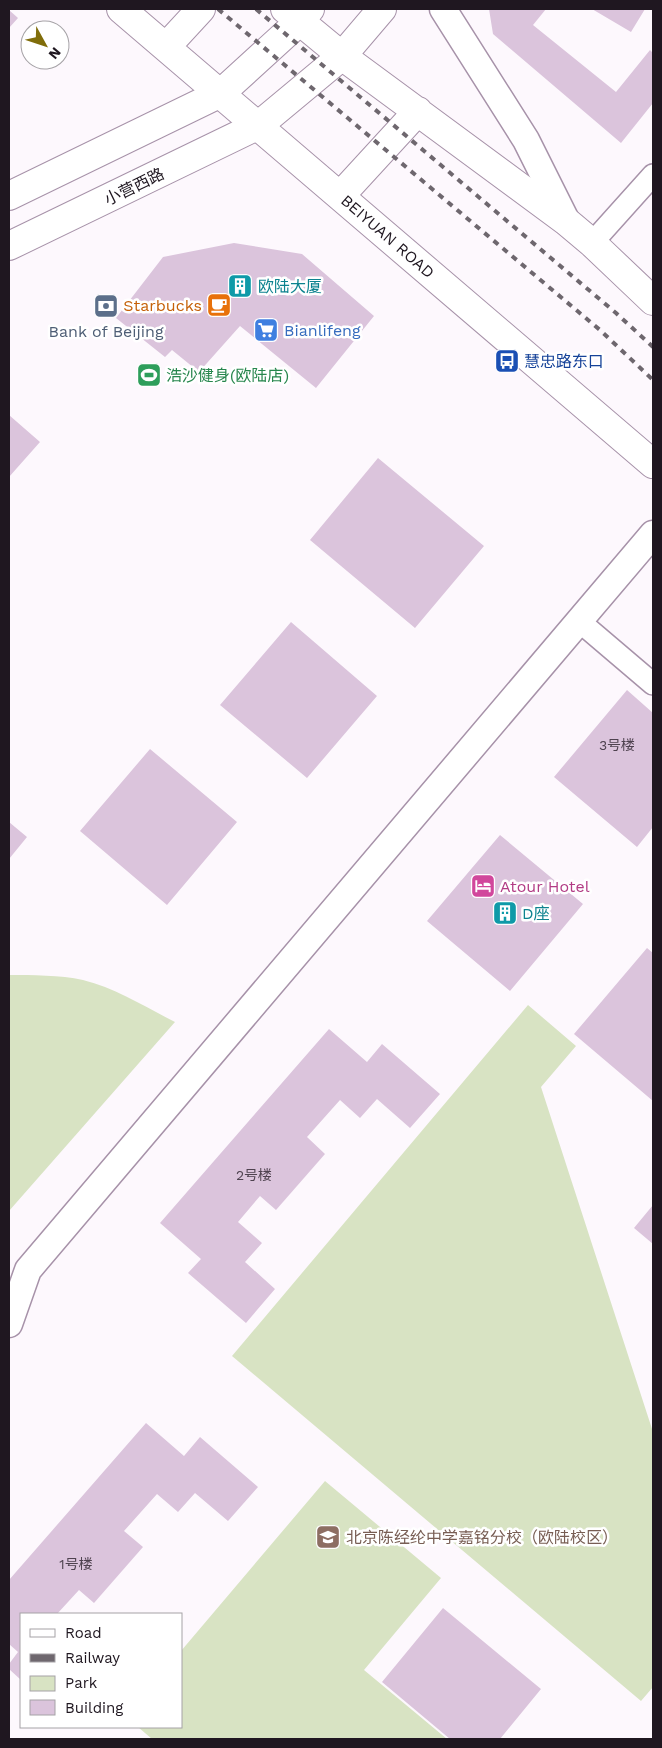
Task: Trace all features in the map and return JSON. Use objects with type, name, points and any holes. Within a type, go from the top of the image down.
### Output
[{"type":"main road","name":"BEIYUAN ROAD","points":[[121,9],[259,125],[653,464]]},
{"type":"main road","points":[[166,47],[202,9]]},
{"type":"main road","name":"小营西路","points":[[9,246],[259,125],[342,56],[382,9]]},
{"type":"main road","points":[[9,196],[221,93],[298,13],[342,56],[567,222],[653,301]]},
{"type":"main road","points":[[340,196],[418,111]]},
{"type":"street","points":[[443,9],[526,140],[567,222]]},
{"type":"street","points":[[592,243],[653,175]]},
{"type":"street","points":[[9,1324],[28,1270],[653,534]]},
{"type":"street","points":[[579,621],[653,684]]},
{"type":"green space","points":[[9,975],[56,976],[95,983],[119,993],[175,1022],[9,1211]]},
{"type":"green space","points":[[528,1005],[576,1046],[541,1087],[653,1432],[653,1687],[641,1701],[232,1356]]},
{"type":"green space","name":"北京陈经纶中学嘉铭分校（欧陆校区）","points":[[325,1481],[441,1578],[364,1670],[447,1739],[152,1739],[139,1728],[182,1728],[182,1650]]},
{"type":"building","points":[[489,9],[546,9],[533,25],[616,92],[650,50],[653,53],[653,103],[621,143],[493,34]]},
{"type":"building","points":[[592,9],[645,9],[631,32]]},
{"type":"building","points":[[9,10],[18,18],[9,28]]},
{"type":"building","name":"欧陆大厦","points":[[234,243],[302,254],[374,316],[316,388],[240,326],[199,372],[172,350],[165,357],[116,318],[163,257]]},
{"type":"building","points":[[9,415],[40,442],[9,477]]},
{"type":"building","points":[[378,458],[484,546],[415,628],[310,540]]},
{"type":"building","points":[[291,622],[377,696],[307,778],[220,705]]},
{"type":"building","points":[[627,690],[653,713],[653,827],[637,847],[554,777]]},
{"type":"building","points":[[150,749],[237,822],[167,905],[80,831]]},
{"type":"building","points":[[9,822],[27,837],[9,859]]},
{"type":"building","name":"D座","points":[[500,835],[583,904],[510,991],[427,921]]},
{"type":"building","points":[[647,948],[653,953],[653,1101],[574,1034]]},
{"type":"building","points":[[329,1029],[367,1062],[382,1044],[440,1094],[410,1128],[377,1099],[360,1118],[340,1100],[307,1137],[325,1154],[276,1210],[260,1196],[238,1222],[262,1243],[245,1262],[275,1289],[246,1323],[188,1273],[201,1259],[160,1223]]},
{"type":"building","points":[[653,1205],[653,1244],[634,1228]]},
{"type":"building","points":[[146,1423],[184,1456],[200,1437],[258,1487],[228,1521],[195,1493],[178,1512],[157,1494],[124,1531],[143,1547],[94,1603],[79,1590],[58,1613],[20,1613],[20,1679],[9,1669],[9,1664],[18,1652],[9,1644],[9,1580]]},
{"type":"building","points":[[443,1608],[541,1689],[500,1739],[450,1739],[382,1682]]},
{"type":"railway","points":[[218,9],[600,330],[653,380]]},
{"type":"railway","points":[[256,9],[616,313],[653,347]]},
{"type":"place","name":"欧陆大厦","points":[[240,286]]},
{"type":"place","name":"Starbucks","points":[[219,305]]},
{"type":"place","name":"Bank of Beijing","points":[[106,306]]},
{"type":"place","name":"Bianlifeng","points":[[266,330]]},
{"type":"place","name":"慧忠路东口","points":[[507,361]]},
{"type":"place","name":"浩沙健身(欧陆店)","points":[[149,375]]},
{"type":"place","name":"Atour Hotel","points":[[483,886]]},
{"type":"place","name":"D座","points":[[505,913]]},
{"type":"place","name":"北京陈经纶中学嘉铭分校（欧陆校区）","points":[[328,1537]]}]
